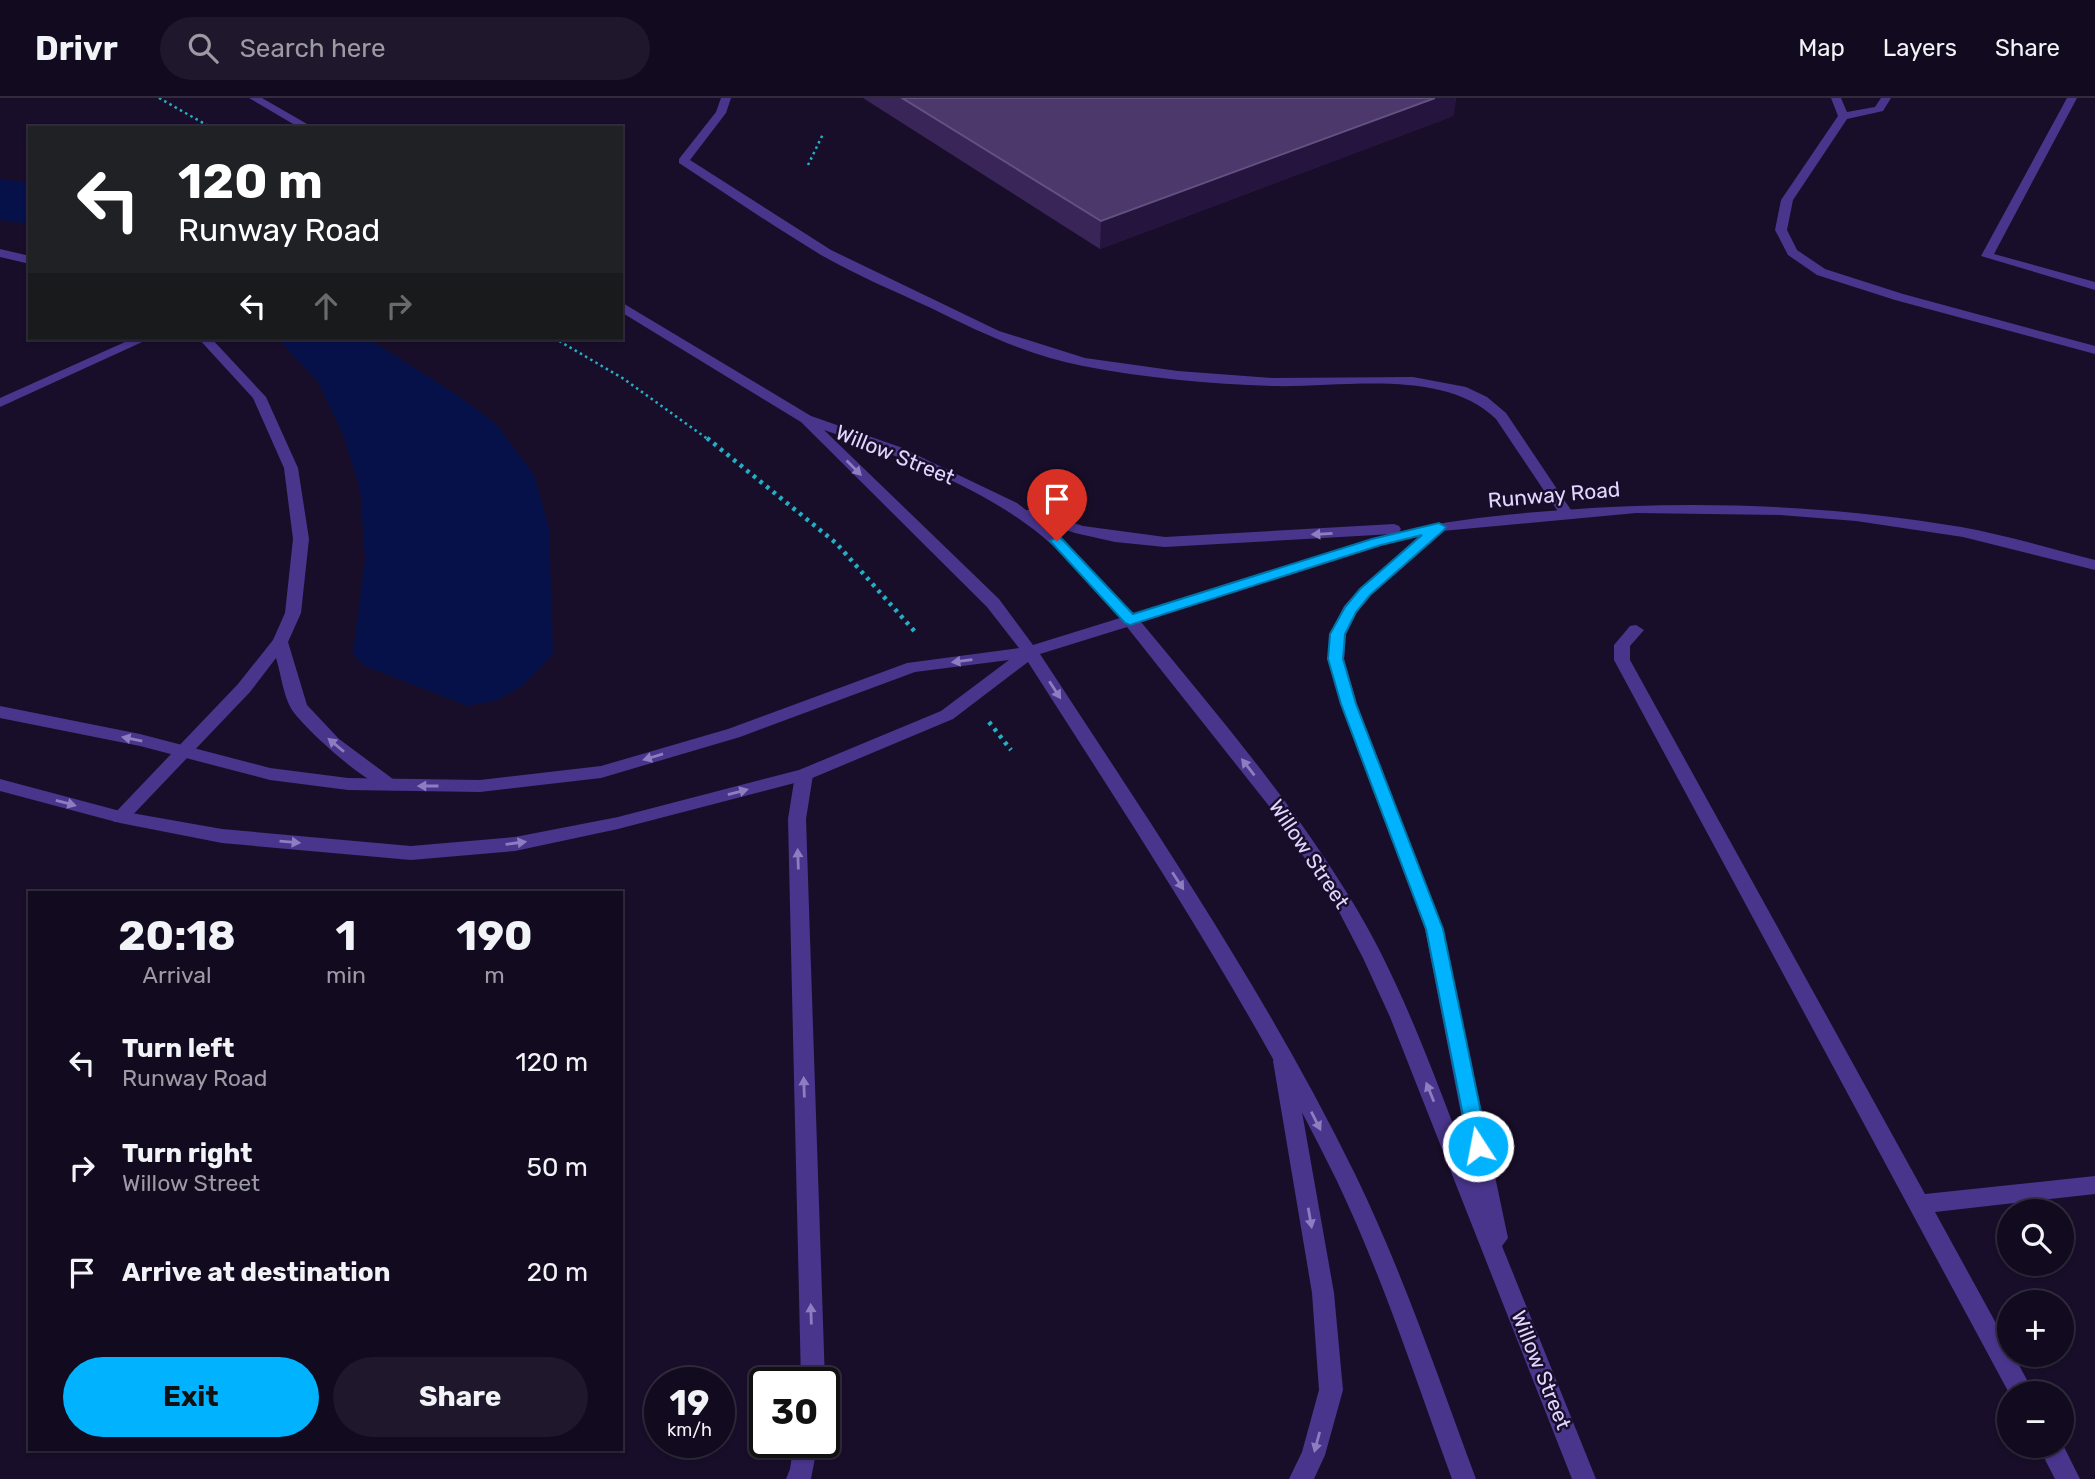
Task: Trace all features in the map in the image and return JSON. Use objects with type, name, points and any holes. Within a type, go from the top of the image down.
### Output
[{"type":"street","points":[[254,98],[305,126]]},
{"type":"street","points":[[726,98],[720,113],[683,161],[827,253],[994,334],[1083,362],[1237,380],[1306,383],[1413,381],[1457,388],[1492,406],[1566,513]]},
{"type":"street","points":[[1836,98],[1843,116]]},
{"type":"street","points":[[1886,98],[1878,109],[1843,116],[1787,200],[1780,230],[1792,252],[1821,272],[1860,285],[2095,350]]},
{"type":"street","points":[[2072,98],[1987,257],[2095,286]]},
{"type":"street","points":[[0,253],[28,260]]},
{"type":"street","name":"Willow Street","points":[[623,307],[806,419],[895,450],[1012,506],[1076,559],[1193,696],[1279,807],[1353,919],[1400,1017],[1584,1479]]},
{"type":"street","points":[[0,403],[140,340]]},
{"type":"street","points":[[120,817],[244,688],[280,642],[293,613],[301,539],[291,468],[259,397],[206,340]]},
{"type":"street","name":"Willow Street","points":[[806,419],[993,603],[1030,652],[1202,918],[1282,1054],[1346,1178],[1391,1280],[1464,1479]]},
{"type":"street","points":[[1012,506],[1080,530],[1165,542],[1439,527]]},
{"type":"street","name":"Runway Road","points":[[1030,652],[1377,542],[1439,527],[1566,513],[1706,509],[1856,517],[1963,532],[2095,565]]},
{"type":"street","points":[[1439,527],[1365,592],[1350,610],[1338,634],[1335,659],[1349,704],[1434,929],[1506,1281]]},
{"type":"street","points":[[1636,630],[1622,645],[1622,660],[2016,1381]]},
{"type":"street","points":[[280,642],[299,707],[333,743],[391,786]]},
{"type":"street","points":[[0,785],[120,817],[222,836],[411,853],[515,844],[606,826],[804,775],[947,715],[1030,652]]},
{"type":"street","points":[[0,712],[182,750],[270,774],[348,784],[480,786],[601,772],[734,733],[913,667],[1030,652]]},
{"type":"street","points":[[804,775],[797,819],[813,1367]]},
{"type":"street","points":[[1282,1054],[1322,1293],[1331,1390],[1313,1455],[1301,1479]]},
{"type":"street","points":[[1921,1204],[2095,1185]]},
{"type":"street","points":[[798,1479],[804,1458]]},
{"type":"street","points":[[2057,1458],[2068,1479]]},
{"type":"path","points":[[159,98],[208,126]]},
{"type":"path","points":[[808,165],[823,134]]},
{"type":"path","points":[[557,340],[624,379],[708,439],[825,534],[922,639]]},
{"type":"shaded area","points":[[0,179],[28,183],[28,224],[0,220]]},
{"type":"shaded area","points":[[279,340],[370,340],[457,395],[496,424],[534,475],[549,528],[553,654],[521,687],[497,700],[468,706],[365,666],[353,654],[365,559],[360,489],[343,434],[318,382]]},
{"type":"building","points":[[902,98],[1435,98],[1101,221]]},
{"type":"route","points":[[1057,541],[1130,620],[1377,542],[1439,527],[1365,592],[1350,610],[1338,634],[1335,659],[1349,704],[1434,929],[1478,1146]]}]
